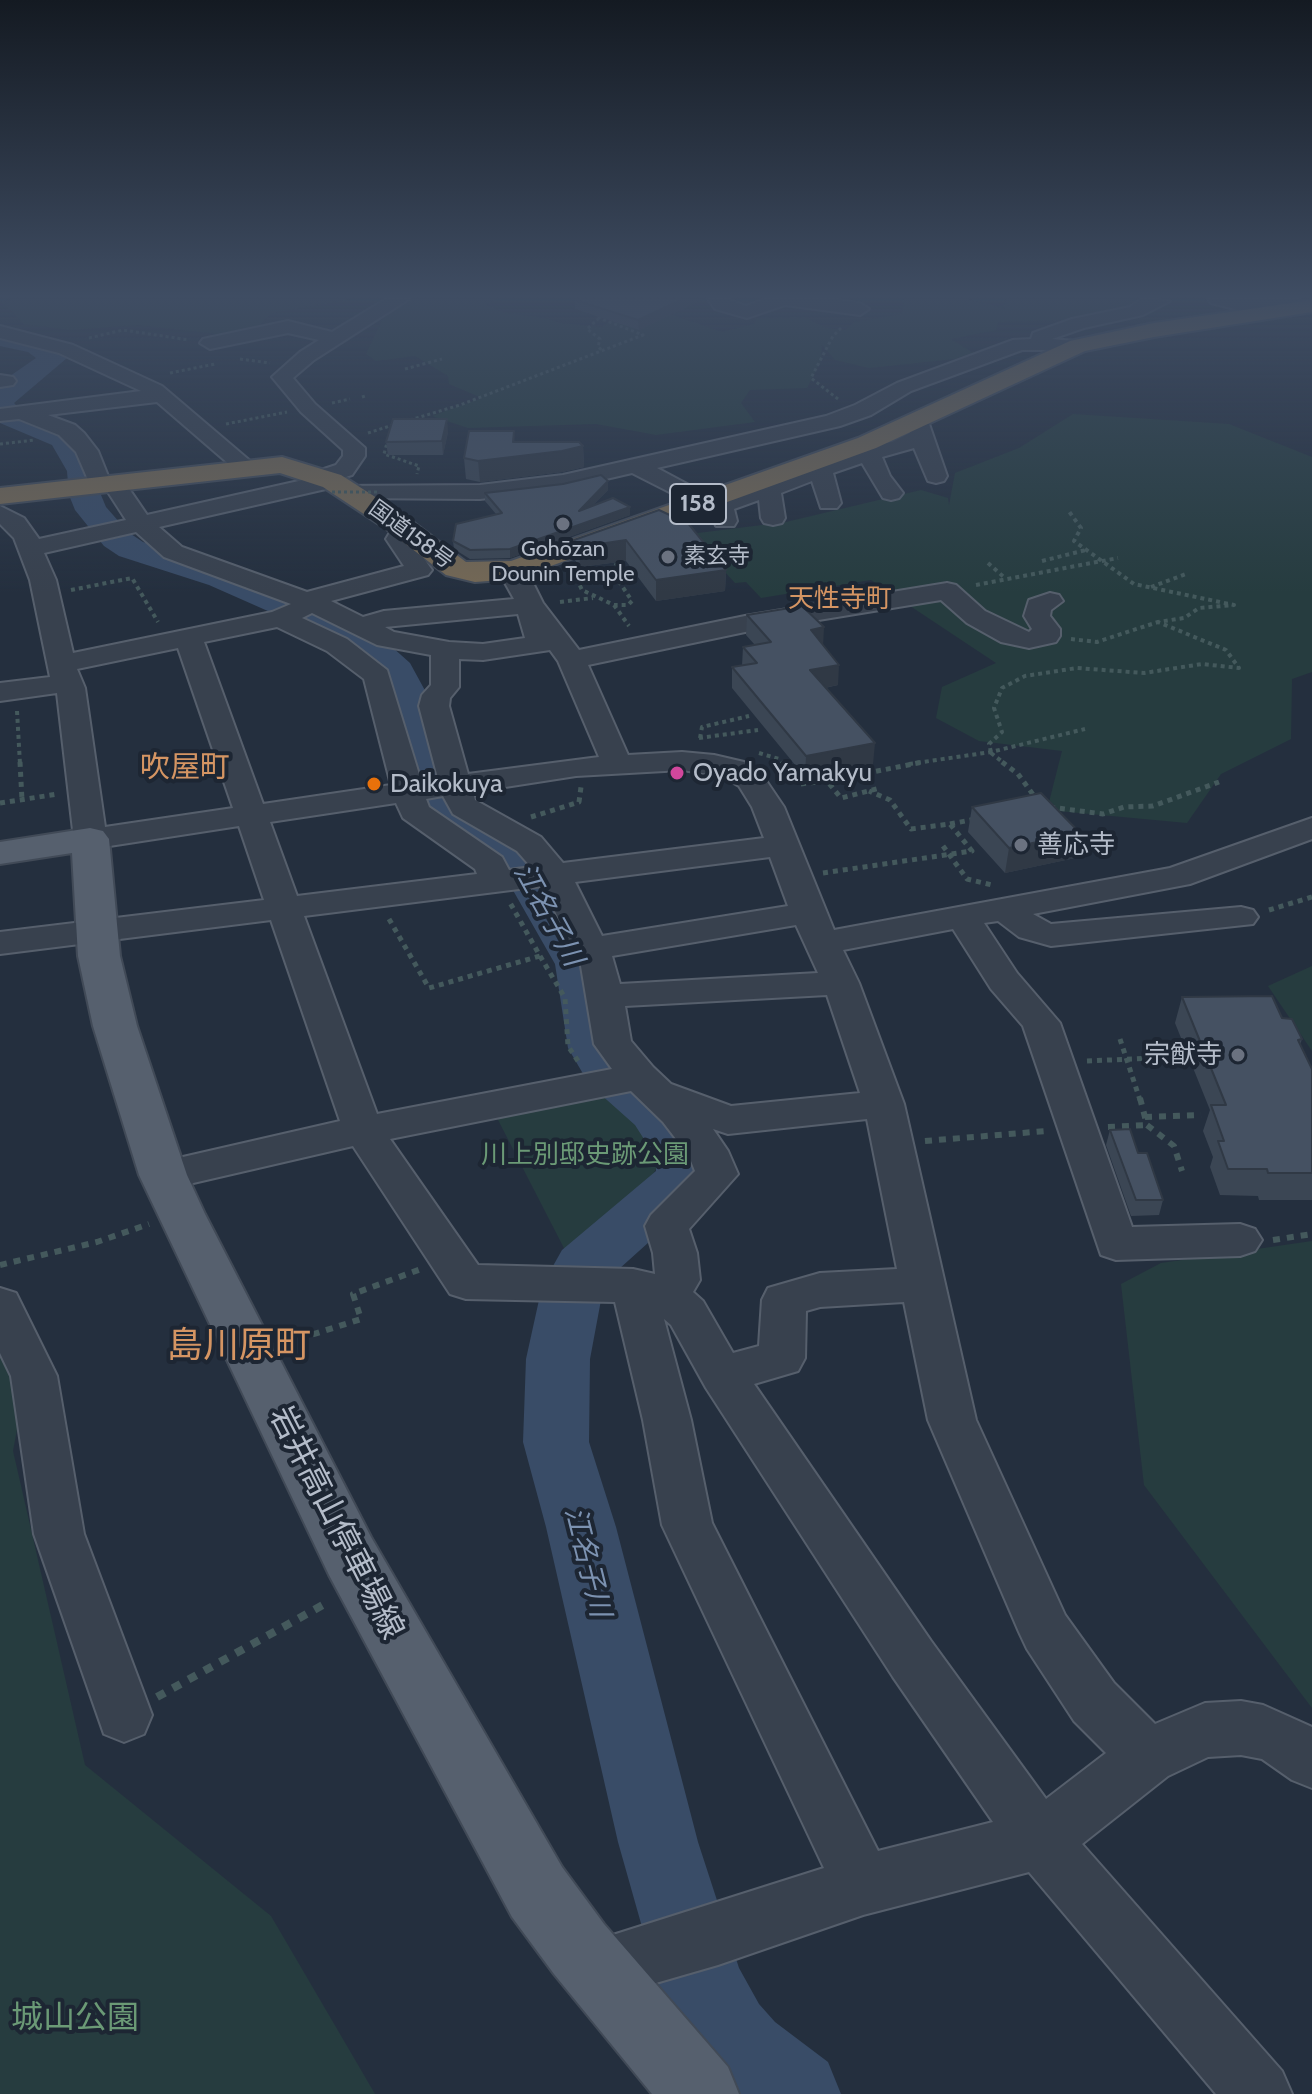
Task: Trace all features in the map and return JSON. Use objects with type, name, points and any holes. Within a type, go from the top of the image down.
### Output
[{"type":"highway","name":"国道158号","points":[[0,496],[245,466],[282,465],[334,485],[464,572],[515,570],[705,501],[868,448],[974,397]]},
{"type":"main road","points":[[0,853],[90,839]]},
{"type":"main road","name":"岩井高山停車場線","points":[[90,839],[96,931],[118,1038],[172,1194],[250,1355],[364,1582],[537,1892],[701,2094]]},
{"type":"street","points":[[10,414],[149,397]]},
{"type":"street","points":[[165,397],[245,466]]},
{"type":"street","points":[[297,397],[354,448],[354,456],[334,485]]},
{"type":"street","points":[[32,548],[334,485],[513,490],[638,467],[799,430],[863,410],[887,397]]},
{"type":"street","points":[[10,414],[67,430],[76,438],[94,463],[95,484],[119,528],[298,609],[361,626],[387,639],[449,650],[483,652],[541,644],[532,624],[531,605]]},
{"type":"street","points":[[725,521],[721,505],[821,469],[868,448],[897,448],[925,429],[936,476]]},
{"type":"street","points":[[868,448],[879,477],[891,493]]},
{"type":"street","points":[[638,467],[705,501]]},
{"type":"street","points":[[821,469],[829,503]]},
{"type":"street","points":[[769,489],[773,518]]},
{"type":"street","points":[[0,513],[15,523],[32,548],[46,595],[64,673],[71,688],[90,839],[576,767],[682,761],[733,769],[750,780],[768,807],[824,946],[888,1124],[952,1420],[1046,1632],[1094,1702],[1148,1756]]},
{"type":"street","points":[[8,691],[179,639],[298,609],[419,570],[398,539],[410,534]]},
{"type":"street","points":[[515,570],[517,581],[531,605],[572,660],[617,764]]},
{"type":"street","points":[[572,660],[745,624],[960,588],[976,617],[1011,636],[1029,640],[1046,636],[1046,629],[1037,616],[1038,606],[1050,601]]},
{"type":"street","points":[[361,626],[384,619],[531,605]]},
{"type":"street","points":[[298,609],[377,676],[412,792],[414,811],[490,864],[504,879]]},
{"type":"street","points":[[179,639],[251,815],[363,1130],[466,1282],[635,1288],[678,1280],[675,1253],[666,1226],[717,1174],[708,1151],[629,1084],[613,1044],[593,948],[551,873],[529,844],[464,807],[450,786],[434,706],[436,695],[445,687],[445,654],[449,650]]},
{"type":"street","points":[[605,996],[824,946],[964,919],[1001,899],[1178,877],[1312,828]]},
{"type":"street","points":[[0,943],[782,846]]},
{"type":"street","points":[[1001,899],[1031,930],[1051,935],[1241,917]]},
{"type":"street","points":[[964,919],[1004,981],[1041,1023],[1116,1244],[1254,1240]]},
{"type":"street","points":[[593,948],[824,946]]},
{"type":"street","points":[[172,1194],[363,1130],[629,1084],[728,1120],[888,1124]]},
{"type":"street","points":[[722,1375],[782,1358],[784,1300],[820,1290],[922,1284]]},
{"type":"street","points":[[635,1288],[687,1313],[722,1375],[912,1659],[1040,1840],[1259,2094]]},
{"type":"street","points":[[635,1288],[667,1420],[687,1525],[863,1885]]},
{"type":"street","points":[[0,1305],[34,1376],[59,1534],[124,1715]]},
{"type":"street","points":[[597,1969],[691,1942],[863,1885],[1040,1840],[1148,1756],[1205,1730],[1241,1728],[1281,1739],[1312,1760]]},
{"type":"path","points":[[347,439],[482,397]]},
{"type":"path","points":[[835,397],[863,410]]},
{"type":"path","points":[[338,402],[350,399]]},
{"type":"path","points":[[203,429],[290,411]]},
{"type":"path","points":[[399,429],[391,431],[384,454],[419,466],[417,474]]},
{"type":"path","points":[[334,485],[378,492]]},
{"type":"path","points":[[1046,636],[1097,642],[1158,622],[1184,618],[1199,608],[1234,605],[1134,584],[1074,541],[1081,528],[1068,510]]},
{"type":"path","points":[[563,553],[582,590],[614,605],[628,605],[632,601],[620,583],[626,578],[606,549]]},
{"type":"path","points":[[1042,561],[1086,550]]},
{"type":"path","points":[[960,588],[1118,558]]},
{"type":"path","points":[[988,563],[1007,580]]},
{"type":"path","points":[[1150,588],[1186,574]]},
{"type":"path","points":[[46,595],[132,578],[179,639]]},
{"type":"path","points":[[531,605],[597,597]]},
{"type":"path","points":[[1158,622],[1226,650],[1239,668],[1202,664],[1144,673],[1077,668],[1025,676],[1002,688],[994,708],[1002,732],[989,744],[991,752],[1018,774],[1041,806],[1103,814],[1124,807],[1153,806],[1219,782]]},
{"type":"path","points":[[8,691],[22,800]]},
{"type":"path","points":[[700,738],[702,727],[749,716]]},
{"type":"path","points":[[752,752],[779,759],[800,784],[991,752],[1085,729]]},
{"type":"path","points":[[700,738],[758,730]]},
{"type":"path","points":[[700,738],[713,741]]},
{"type":"path","points":[[499,825],[579,802],[582,786],[576,767]]},
{"type":"path","points":[[827,781],[841,798],[880,788]]},
{"type":"path","points":[[0,803],[83,790]]},
{"type":"path","points":[[869,791],[890,800],[911,829],[980,818]]},
{"type":"path","points":[[794,877],[972,851],[950,824]]},
{"type":"path","points":[[943,846],[967,879],[1001,899]]},
{"type":"path","points":[[504,879],[540,956],[565,998],[568,1046],[629,1084]]},
{"type":"path","points":[[386,893],[383,908],[429,988],[540,956]]},
{"type":"path","points":[[1241,917],[1312,897]]},
{"type":"path","points":[[1120,1039],[1129,1059],[1146,1121],[1174,1146],[1182,1171]]},
{"type":"path","points":[[1054,1062],[1176,1057]]},
{"type":"path","points":[[1120,1127],[1201,1115]]},
{"type":"path","points":[[888,1124],[1020,1134]]},
{"type":"path","points":[[0,1265],[97,1242],[172,1194]]},
{"type":"path","points":[[1254,1240],[1312,1234]]},
{"type":"path","points":[[250,1355],[361,1319],[353,1294],[450,1258]]},
{"type":"path","points":[[124,1715],[364,1582]]},
{"type":"green space","points":[[479,397],[745,397],[741,403],[755,422],[656,435],[596,424],[468,428],[432,416],[482,398]]},
{"type":"green space","points":[[1073,414],[1229,424],[1312,457],[1312,672],[1292,679],[1291,739],[1221,774],[1187,823],[1047,810],[1062,751],[979,741],[936,718],[942,687],[996,663],[871,580],[761,598],[746,582],[735,583],[690,534],[786,522],[921,490],[948,498],[949,505],[955,473],[1019,448]]},
{"type":"green space","points":[[1312,966],[1312,1051],[1268,986]]},
{"type":"green space","name":"川上別邸史跡公園","points":[[607,1089],[652,1131],[661,1161],[651,1177],[567,1254],[495,1114]]},
{"type":"green space","points":[[1312,1241],[1312,1708],[1144,1485],[1121,1284],[1161,1263]]},
{"type":"green space","name":"城山公園","points":[[0,1339],[25,1386],[13,1451],[85,1765],[271,1916],[375,2094],[0,2094]]},
{"type":"building","points":[[393,419],[447,419],[442,441],[386,442]]},
{"type":"building","points":[[469,431],[514,431],[513,442],[579,442],[583,446],[478,461],[464,458]]},
{"type":"building","points":[[601,475],[608,481],[579,511],[613,498],[630,507],[510,549],[470,550],[453,541],[456,524],[502,513],[485,493],[563,484]]},
{"type":"building","points":[[659,510],[676,518],[683,517],[726,570],[656,580],[626,540],[579,547],[574,540]]},
{"type":"building","points":[[802,606],[824,627],[811,630],[839,665],[810,670],[875,743],[806,756],[732,667],[757,663],[743,647],[771,642],[747,615]]},
{"type":"building","points":[[1041,793],[1080,833],[1009,848],[972,807]]},
{"type":"building","points":[[1272,996],[1282,1018],[1292,1019],[1312,1069],[1312,1173],[1228,1169],[1218,1141],[1224,1141],[1211,1105],[1226,1105],[1182,997]]},
{"type":"building","points":[[1130,1129],[1138,1153],[1147,1153],[1163,1200],[1136,1200],[1110,1130]]},
{"type":"waterway","name":"江名子川","points":[[0,402],[2,397]]},
{"type":"waterway","name":"江名子川","points":[[0,404],[2,411],[15,420],[63,439],[83,471],[85,495],[91,510],[116,539],[131,549],[221,578],[360,638],[396,671],[414,707],[439,802],[512,849],[580,964],[594,1048],[608,1072],[654,1112],[684,1156],[686,1167],[679,1183],[583,1266],[570,1300],[558,1359],[556,1442],[581,1527],[658,1842],[702,1987],[728,2035],[744,2053],[796,2094]]},
{"type":"place","name":"Gohōzan Dounin Temple","points":[[563,524]]},
{"type":"place","name":"素玄寺","points":[[668,557]]},
{"type":"place","name":"Oyado Yamakyu","points":[[677,773]]},
{"type":"place","name":"Daikokuya","points":[[374,784]]},
{"type":"place","name":"善応寺","points":[[1021,845]]},
{"type":"place","name":"宗猷寺","points":[[1238,1055]]},
{"type":"district","name":"天性寺町","points":[[840,599]]},
{"type":"district","name":"吹屋町","points":[[185,768]]},
{"type":"district","name":"島川原町","points":[[239,1346]]}]
